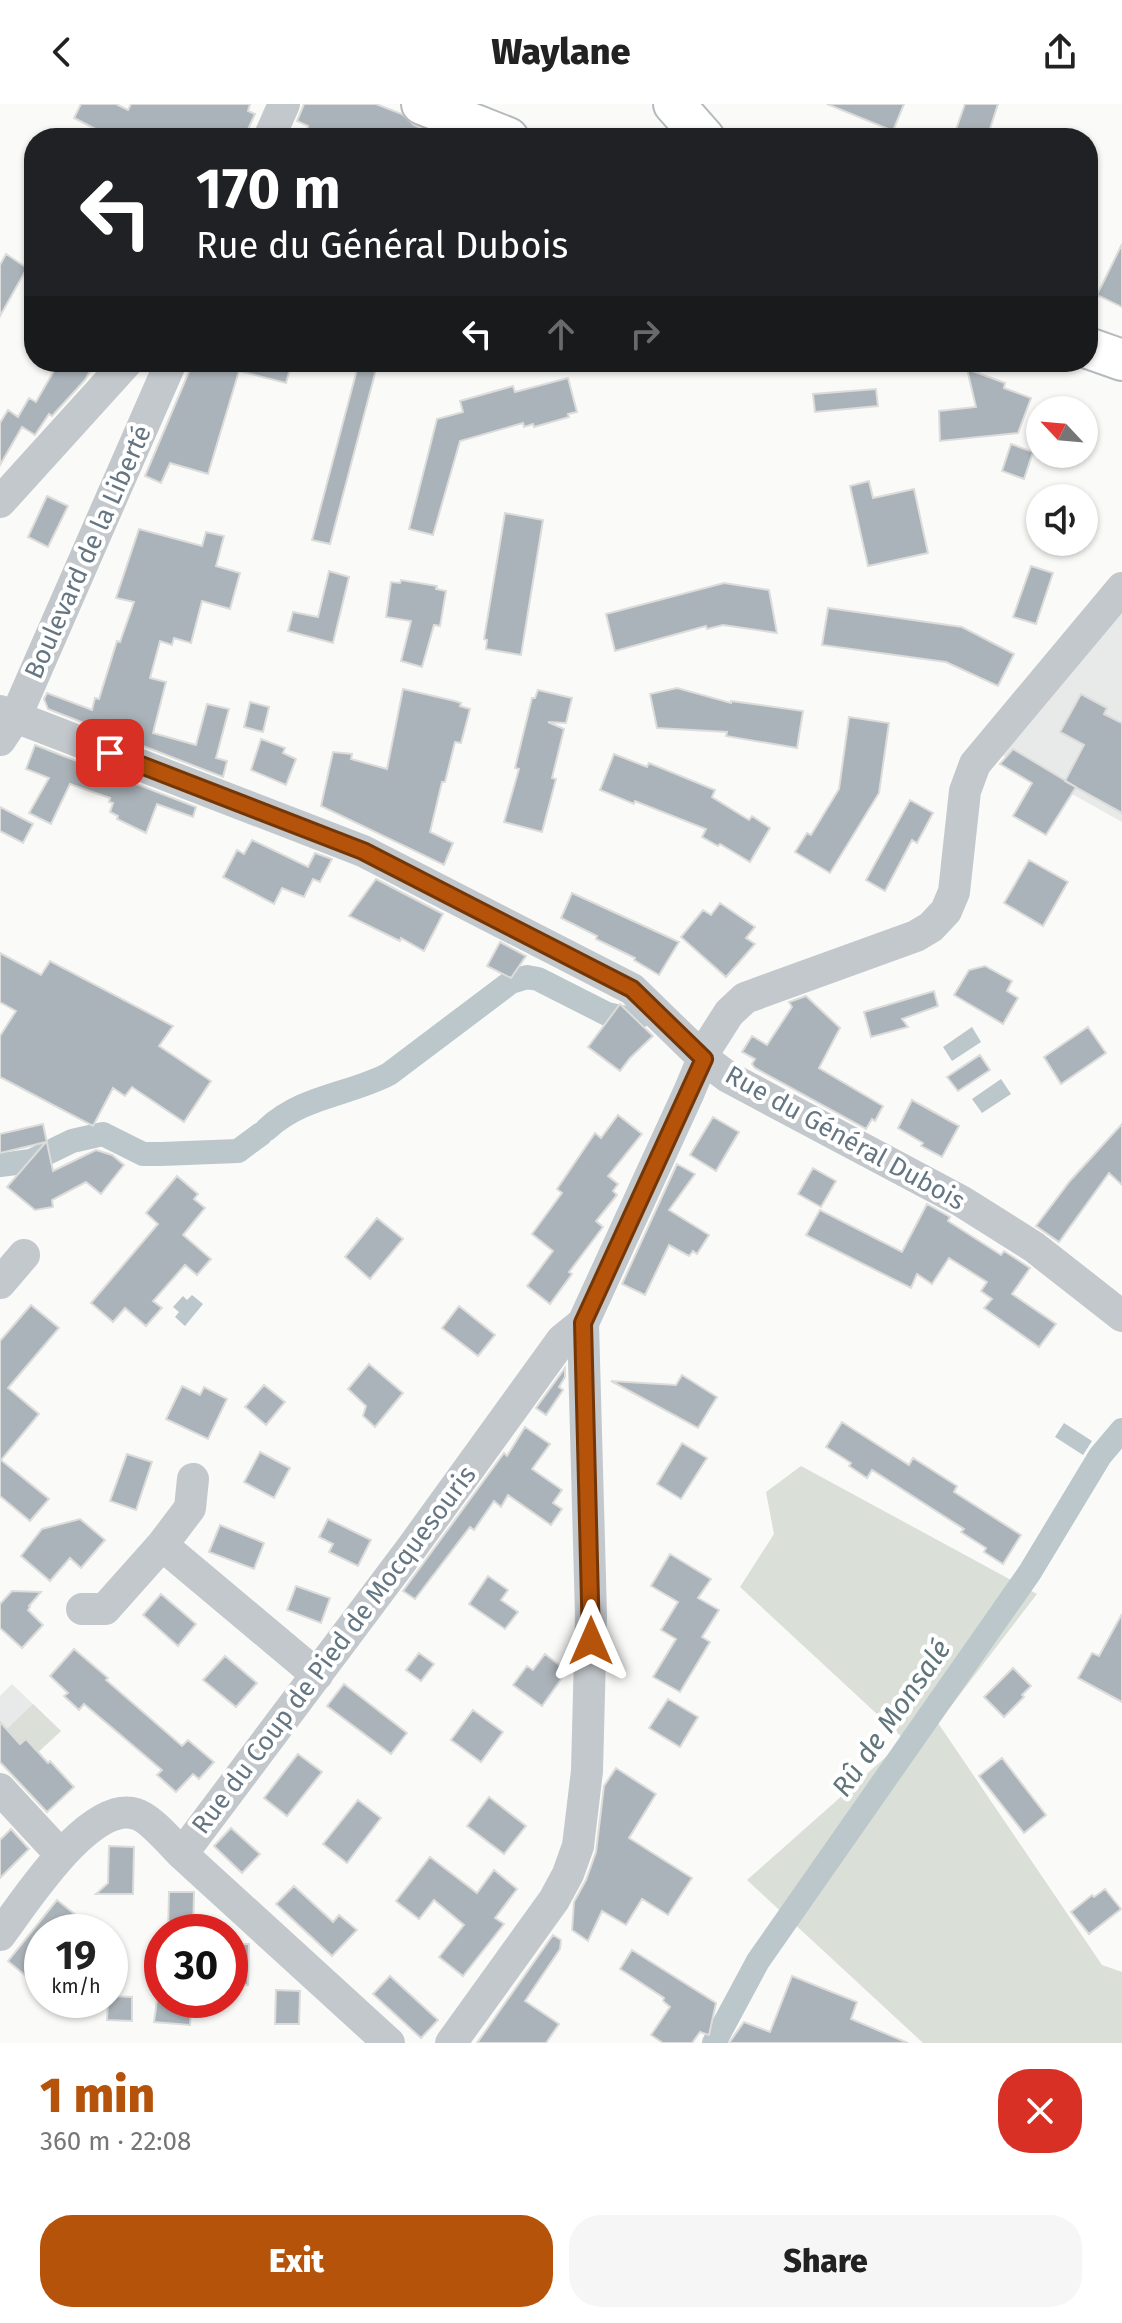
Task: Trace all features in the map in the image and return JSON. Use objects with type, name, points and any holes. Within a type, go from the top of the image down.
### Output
[{"type":"main road","points":[[422,104],[483,128]]},
{"type":"main road","points":[[661,104],[674,128]]},
{"type":"main road","points":[[674,104],[695,128]]},
{"type":"main road","points":[[1098,352],[1122,360]]},
{"type":"main road","points":[[1098,366],[1122,374]]},
{"type":"street","points":[[273,128],[284,104]]},
{"type":"street","points":[[0,502],[118,372]]},
{"type":"street","name":"Boulevard de la Liberté","points":[[5,722],[166,372]]},
{"type":"street","points":[[451,2043],[554,1900],[578,1846],[587,1771],[591,1615],[583,1323],[717,1030],[745,998],[916,936],[931,927],[946,911],[954,892],[965,791],[975,764],[1122,588]]},
{"type":"street","name":"Rue du Général Dubois","points":[[5,722],[363,851],[632,989],[704,1059],[728,1077],[961,1201],[1034,1247],[1122,1316]]},
{"type":"street","points":[[0,1283],[24,1255]]},
{"type":"street","name":"Rue du Coup de Pied de Mocquesouris","points":[[0,1935],[61,1855],[109,1815],[122,1811],[139,1814],[182,1854],[413,1546],[562,1340],[583,1323]]},
{"type":"street","points":[[82,1609],[105,1609],[162,1545],[190,1508],[193,1479]]},
{"type":"street","points":[[162,1545],[317,1675]]},
{"type":"street","points":[[0,1789],[61,1855]]},
{"type":"street","points":[[182,1854],[389,2043]]},
{"type":"shaded area","points":[[1122,591],[1122,822],[993,750]]},
{"type":"shaded area","points":[[972,1027],[981,1042],[952,1061],[943,1047]]},
{"type":"shaded area","points":[[1001,1079],[1011,1094],[982,1113],[972,1099]]},
{"type":"shaded area","points":[[192,1295],[203,1304],[185,1326],[175,1317],[179,1312],[173,1307],[183,1296],[187,1300]]},
{"type":"shaded area","points":[[1064,1423],[1092,1441],[1083,1455],[1055,1437]]},
{"type":"shaded area","points":[[801,1466],[1037,1594],[938,1723],[1102,1965],[1122,1972],[1122,2043],[923,2043],[747,1880],[905,1740],[740,1587],[774,1534],[766,1492]]},
{"type":"shaded area","points":[[12,1684],[61,1731],[13,1776],[0,1762],[0,1696]]},
{"type":"shaded area","points":[[33,1704],[61,1731],[38,1752],[26,1739],[20,1744],[7,1729]]},
{"type":"building","points":[[81,104],[116,104],[128,110],[131,104],[250,104],[248,111],[255,114],[249,128],[94,128],[74,118]]},
{"type":"building","points":[[304,104],[376,104],[402,114],[421,128],[308,128],[297,121]]},
{"type":"building","points":[[827,104],[904,104],[894,128],[886,128]]},
{"type":"building","points":[[965,104],[998,104],[990,128],[957,128]]},
{"type":"building","points":[[1122,244],[1122,307],[1098,293]]},
{"type":"building","points":[[6,254],[24,266],[24,273],[0,316],[0,265]]},
{"type":"building","points":[[53,372],[89,372],[52,416],[49,414],[35,435],[22,427],[0,465],[0,423],[8,410],[18,417],[29,398],[36,402]]},
{"type":"building","points":[[189,372],[239,372],[208,474],[170,463],[161,483],[145,476]]},
{"type":"building","points":[[243,372],[289,372],[286,383]]},
{"type":"building","points":[[356,372],[375,372],[330,544],[312,540]]},
{"type":"building","points":[[968,372],[1005,383],[1004,388],[1026,396],[1026,411],[1018,433],[940,441],[939,411],[976,407]]},
{"type":"building","points":[[568,378],[577,412],[534,427],[533,424],[524,427],[523,423],[460,441],[433,535],[409,529],[437,419],[463,412],[460,401],[513,386],[515,392]]},
{"type":"building","points":[[876,389],[878,406],[815,412],[813,394]]},
{"type":"building","points":[[1011,444],[1026,449],[1028,468],[1024,479],[1002,471]]},
{"type":"building","points":[[869,481],[873,498],[914,489],[928,553],[868,566],[850,486]]},
{"type":"building","points":[[47,496],[68,506],[48,547],[28,537]]},
{"type":"building","points":[[505,513],[543,520],[521,655],[486,649],[487,640],[484,639]]},
{"type":"building","points":[[139,529],[202,546],[206,532],[224,536],[216,566],[240,573],[230,609],[202,601],[191,643],[174,638],[172,645],[160,641],[150,678],[166,682],[153,733],[196,745],[207,704],[229,709],[216,758],[227,761],[223,777],[48,709],[44,699],[47,693],[92,710],[95,698],[99,699],[117,641],[120,642],[134,602],[116,598]]},
{"type":"building","points":[[1031,566],[1053,573],[1036,624],[1013,617]]},
{"type":"building","points":[[329,571],[349,577],[333,643],[288,631],[293,612],[318,617]]},
{"type":"building","points":[[401,580],[437,586],[436,589],[446,591],[440,626],[434,625],[422,667],[401,661],[411,621],[386,617],[391,582],[400,583]]},
{"type":"building","points":[[724,583],[769,590],[777,633],[723,625],[707,629],[706,626],[615,651],[606,614]]},
{"type":"building","points":[[828,608],[962,627],[1014,654],[998,686],[946,662],[822,645]]},
{"type":"building","points":[[677,688],[731,703],[803,711],[797,748],[726,736],[727,732],[657,728],[650,694]]},
{"type":"building","points":[[403,689],[455,701],[470,709],[461,743],[455,742],[430,832],[453,843],[444,865],[321,806],[333,752],[352,754],[351,759],[387,769]]},
{"type":"building","points":[[538,690],[572,698],[566,723],[548,722],[564,729],[552,778],[556,779],[542,832],[504,822],[519,769],[515,768],[532,698]]},
{"type":"building","points":[[1081,694],[1107,708],[1104,714],[1122,723],[1122,813],[1065,781],[1084,745],[1060,732]]},
{"type":"building","points":[[250,702],[269,707],[263,732],[244,727]]},
{"type":"building","points":[[849,717],[889,723],[879,793],[830,873],[795,852],[807,833],[811,835],[839,789]]},
{"type":"building","points":[[261,739],[285,748],[283,753],[296,759],[286,785],[251,770]]},
{"type":"building","points":[[35,745],[196,807],[193,817],[157,804],[146,833],[117,819],[118,816],[110,812],[113,803],[109,802],[110,798],[70,784],[51,824],[29,813],[49,778],[26,769]]},
{"type":"building","points":[[1013,749],[1076,787],[1046,835],[1013,816],[1032,783],[1000,764]]},
{"type":"building","points":[[614,754],[647,767],[649,763],[715,790],[712,797],[749,820],[752,816],[770,828],[750,862],[702,837],[706,829],[600,790]]},
{"type":"building","points":[[910,800],[933,813],[917,843],[912,840],[885,891],[866,880]]},
{"type":"building","points":[[0,807],[33,824],[23,843],[0,831]]},
{"type":"building","points":[[252,840],[308,867],[315,853],[332,859],[320,882],[313,879],[304,897],[282,888],[274,904],[223,877],[237,850],[244,854]]},
{"type":"building","points":[[1029,860],[1068,882],[1043,926],[1004,903]]},
{"type":"building","points":[[376,879],[443,914],[424,951],[349,916]]},
{"type":"building","points":[[572,893],[679,942],[659,975],[635,958],[561,918]]},
{"type":"building","points":[[720,903],[755,927],[746,938],[755,944],[726,977],[681,937],[703,910],[711,915]]},
{"type":"building","points":[[500,942],[526,956],[511,978],[487,966]]},
{"type":"building","points":[[0,953],[41,975],[50,961],[173,1026],[159,1046],[211,1081],[184,1122],[132,1087],[125,1096],[113,1088],[93,1126],[0,1077],[0,1036],[16,1011],[0,1002]]},
{"type":"building","points":[[985,966],[1012,981],[1007,991],[1018,998],[1003,1024],[954,995],[969,970]]},
{"type":"building","points":[[934,991],[938,1006],[902,1019],[908,1027],[871,1037],[864,1012]]},
{"type":"building","points":[[806,996],[840,1028],[819,1068],[883,1106],[875,1121],[872,1119],[866,1129],[755,1068],[752,1064],[755,1059],[742,1052],[752,1036],[767,1045],[792,1007],[789,1002]]},
{"type":"building","points":[[620,1004],[653,1036],[620,1071],[588,1047]]},
{"type":"building","points":[[1088,1027],[1106,1053],[1061,1084],[1044,1057]]},
{"type":"building","points":[[980,1055],[990,1070],[958,1091],[947,1077]]},
{"type":"building","points":[[912,1100],[959,1126],[942,1157],[898,1128]]},
{"type":"building","points":[[618,1115],[642,1134],[608,1176],[618,1184],[613,1191],[617,1195],[596,1221],[603,1227],[569,1272],[572,1274],[550,1304],[527,1286],[553,1251],[532,1234],[562,1193],[557,1189],[595,1133],[601,1138]]},
{"type":"building","points":[[713,1117],[739,1132],[716,1171],[690,1155]]},
{"type":"building","points":[[43,1124],[53,1171],[96,1150],[112,1155],[124,1165],[101,1194],[86,1182],[52,1200],[53,1207],[35,1210],[7,1187],[46,1142],[0,1153],[0,1134]]},
{"type":"building","points":[[1122,1124],[1122,1185],[1109,1173],[1059,1242],[1036,1226],[1070,1181]]},
{"type":"building","points":[[677,1164],[695,1174],[669,1210],[709,1235],[697,1254],[693,1251],[689,1256],[669,1245],[645,1295],[622,1284]]},
{"type":"building","points":[[813,1168],[836,1181],[821,1207],[798,1194]]},
{"type":"building","points":[[177,1176],[198,1194],[194,1199],[205,1208],[183,1235],[211,1259],[197,1275],[185,1265],[153,1301],[162,1308],[146,1326],[125,1308],[113,1322],[91,1303],[158,1224],[146,1213]]},
{"type":"building","points":[[927,1204],[1001,1255],[1004,1251],[1030,1268],[1012,1294],[1056,1324],[1039,1347],[984,1308],[992,1299],[981,1291],[987,1282],[949,1258],[932,1284],[917,1274],[911,1288],[806,1235],[820,1210],[902,1252]]},
{"type":"building","points":[[377,1218],[403,1239],[370,1279],[345,1257]]},
{"type":"building","points":[[31,1305],[59,1328],[8,1388],[39,1414],[1,1460],[49,1499],[30,1521],[0,1496],[0,1341]]},
{"type":"building","points":[[459,1306],[495,1335],[478,1356],[442,1328]]},
{"type":"building","points":[[369,1364],[403,1393],[375,1427],[363,1416],[366,1406],[348,1389]]},
{"type":"building","points":[[565,1368],[565,1377],[559,1387],[563,1390],[546,1415],[536,1408]]},
{"type":"building","points":[[682,1375],[717,1397],[698,1428],[611,1381],[676,1385]]},
{"type":"building","points":[[264,1385],[285,1402],[266,1425],[245,1407]]},
{"type":"building","points":[[182,1386],[200,1395],[204,1387],[227,1399],[208,1439],[166,1419]]},
{"type":"building","points":[[842,1422],[909,1465],[913,1458],[957,1486],[954,1492],[1021,1535],[1003,1564],[984,1552],[986,1548],[961,1532],[964,1529],[872,1470],[867,1478],[826,1447]]},
{"type":"building","points":[[525,1427],[550,1444],[532,1469],[562,1490],[553,1503],[562,1509],[551,1525],[508,1495],[501,1507],[494,1501],[474,1530],[470,1527],[415,1599],[403,1591],[504,1453],[507,1456]]},
{"type":"building","points":[[682,1443],[707,1458],[681,1499],[657,1484]]},
{"type":"building","points":[[260,1452],[290,1468],[274,1498],[244,1482]]},
{"type":"building","points":[[127,1454],[152,1462],[136,1510],[110,1501]]},
{"type":"building","points":[[80,1519],[105,1540],[81,1568],[70,1558],[50,1581],[21,1556],[42,1529]]},
{"type":"building","points":[[328,1519],[371,1540],[358,1566],[329,1552],[333,1544],[319,1537]]},
{"type":"building","points":[[220,1525],[264,1543],[254,1569],[209,1552]]},
{"type":"building","points":[[670,1554],[711,1579],[698,1598],[719,1610],[702,1637],[710,1642],[680,1692],[653,1677],[676,1639],[661,1630],[678,1602],[651,1586]]},
{"type":"building","points":[[488,1576],[508,1590],[501,1600],[518,1612],[505,1629],[469,1604]]},
{"type":"building","points":[[296,1586],[330,1598],[321,1623],[287,1610]]},
{"type":"building","points":[[12,1591],[41,1592],[28,1610],[43,1625],[22,1648],[0,1628],[0,1604]]},
{"type":"building","points":[[161,1594],[196,1624],[178,1646],[143,1615]]},
{"type":"building","points":[[1122,1614],[1122,1702],[1078,1678],[1092,1653],[1099,1656]]},
{"type":"building","points":[[74,1649],[182,1746],[188,1740],[214,1762],[199,1779],[193,1774],[176,1792],[157,1775],[162,1770],[84,1704],[79,1710],[64,1696],[68,1693],[50,1676]]},
{"type":"building","points":[[419,1653],[434,1664],[421,1681],[406,1670]]},
{"type":"building","points":[[545,1654],[567,1671],[542,1706],[513,1685],[527,1666],[533,1670]]},
{"type":"building","points":[[225,1656],[257,1683],[236,1707],[203,1680]]},
{"type":"building","points":[[1013,1668],[1031,1686],[1004,1717],[984,1697]]},
{"type":"building","points":[[344,1684],[407,1733],[391,1754],[327,1706]]},
{"type":"building","points":[[668,1699],[698,1717],[680,1747],[649,1728]]},
{"type":"building","points":[[473,1710],[503,1732],[481,1762],[451,1740]]},
{"type":"building","points":[[0,1722],[20,1744],[26,1739],[74,1787],[47,1812],[0,1762]]},
{"type":"building","points":[[298,1754],[322,1772],[287,1816],[264,1798]]},
{"type":"building","points":[[1002,1758],[1046,1815],[1024,1833],[979,1776]]},
{"type":"building","points":[[616,1768],[656,1794],[629,1838],[692,1878],[668,1915],[642,1899],[626,1925],[602,1911],[588,1941],[572,1930],[574,1902],[596,1852],[604,1786]]},
{"type":"building","points":[[489,1797],[526,1826],[504,1854],[467,1826]]},
{"type":"building","points":[[358,1800],[381,1818],[347,1863],[323,1844]]},
{"type":"building","points":[[231,1828],[260,1854],[242,1873],[214,1846]]},
{"type":"building","points":[[11,1829],[29,1849],[0,1878],[0,1840]]},
{"type":"building","points":[[109,1846],[134,1847],[133,1894],[96,1894],[108,1883]]},
{"type":"building","points":[[430,1857],[477,1893],[494,1870],[517,1889],[495,1918],[504,1924],[463,1976],[439,1957],[464,1925],[434,1900],[419,1919],[396,1901]]},
{"type":"building","points":[[294,1886],[333,1922],[339,1915],[357,1930],[332,1956],[276,1904]]},
{"type":"building","points":[[1105,1889],[1121,1909],[1089,1934],[1071,1912]]},
{"type":"building","points":[[169,1892],[194,1892],[193,1914],[168,1914]]},
{"type":"building","points":[[57,1900],[74,1914],[46,1914]]},
{"type":"building","points":[[553,1935],[561,1940],[560,1949],[525,2001],[559,2024],[546,2043],[477,2043]]},
{"type":"building","points":[[24,1941],[24,1974],[8,1961]]},
{"type":"building","points":[[632,1950],[716,2003],[709,2035],[700,2032],[692,2043],[663,2043],[651,2035],[670,2007],[663,2001],[664,1998],[620,1969]]},
{"type":"building","points":[[390,1976],[438,2020],[421,2038],[373,1994]]},
{"type":"building","points":[[792,1976],[857,2002],[851,2019],[908,2043],[729,2043],[744,2022],[770,2032]]},
{"type":"building","points":[[276,1990],[300,1991],[299,2024],[275,2024]]},
{"type":"building","points":[[128,1997],[132,1997],[132,2021],[107,2020],[128,2018]]},
{"type":"building","points":[[155,2018],[191,2018],[190,2025],[154,2022]]},
{"type":"waterway","points":[[267,1129],[295,1109],[389,1074],[511,982],[527,977],[538,979],[607,1014],[625,1018],[640,1016]]},
{"type":"waterway","points":[[0,1165],[31,1161],[72,1141],[103,1134],[143,1154],[238,1151],[261,1134]]},
{"type":"waterway","name":"Rû de Monsalé","points":[[714,2043],[758,1961],[1030,1572],[1100,1456],[1122,1430]]},
{"type":"route","points":[[110,753],[363,851],[632,989],[704,1059],[583,1323],[591,1641]]}]
